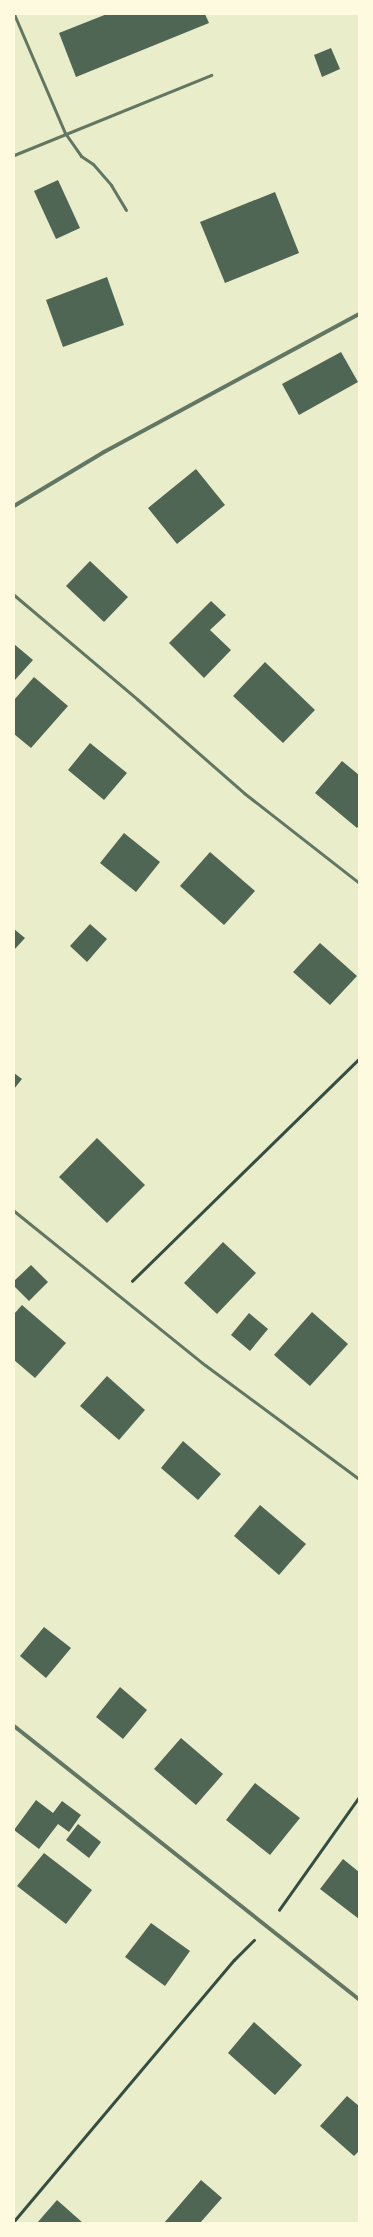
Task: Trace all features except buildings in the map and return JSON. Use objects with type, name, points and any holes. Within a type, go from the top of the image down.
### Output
[{"type":"street","points":[[14,506],[104,452],[359,314]]},
{"type":"street","points":[[14,1726],[268,1925],[359,1999]]},
{"type":"lane","points":[[14,14],[65,133],[81,156],[93,164],[110,184],[126,210]]},
{"type":"lane","points":[[14,155],[211,75]]},
{"type":"lane","points":[[14,596],[137,699],[244,793],[359,883]]},
{"type":"lane","points":[[14,1211],[205,1365],[359,1479]]},
{"type":"path","points":[[117,1295],[359,1059]]},
{"type":"path","points":[[14,2221],[234,1960],[268,1925],[359,1798]]}]
